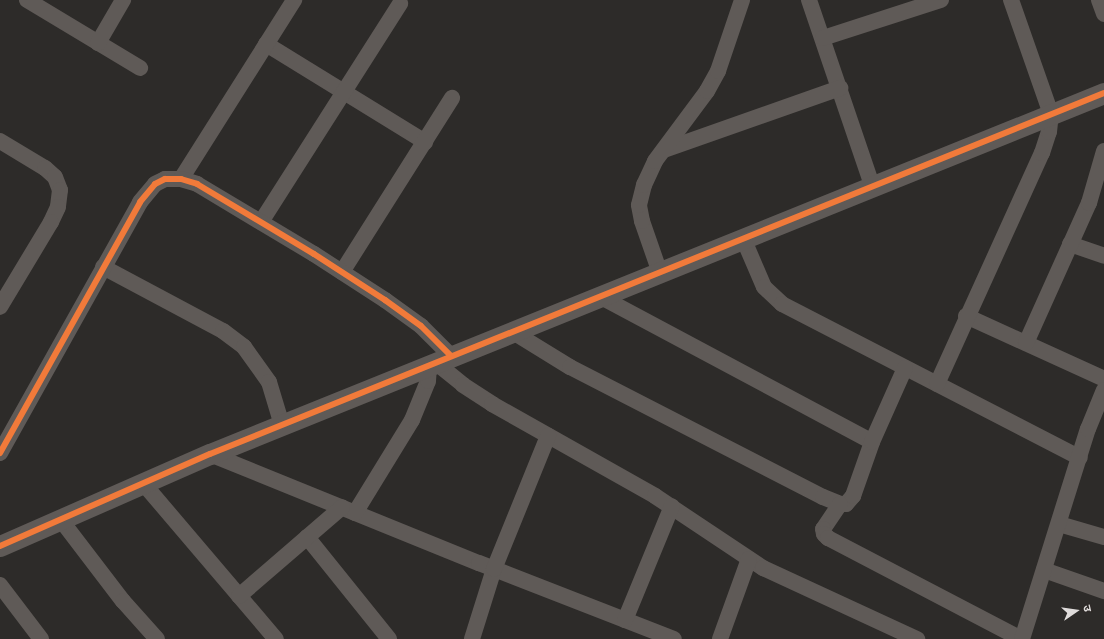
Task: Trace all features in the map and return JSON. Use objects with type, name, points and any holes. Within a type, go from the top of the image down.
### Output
[{"type":"street","points":[[27,0],[140,68]]},
{"type":"street","points":[[98,43],[124,0]]},
{"type":"street","points":[[181,179],[294,0]]},
{"type":"street","points":[[660,272],[642,221],[640,205],[644,186],[664,150],[707,91],[718,71],[742,0]]},
{"type":"street","points":[[809,0],[872,185]]},
{"type":"street","points":[[823,38],[941,0]]},
{"type":"street","points":[[937,384],[966,316],[1042,153],[1051,114],[1010,0]]},
{"type":"street","points":[[1099,0],[1104,14]]},
{"type":"street","points":[[261,222],[400,4]]},
{"type":"street","points":[[266,44],[343,93],[425,142]]},
{"type":"street","points":[[664,150],[840,88]]},
{"type":"street","points":[[0,546],[210,454],[438,361],[601,297],[872,185],[1104,94]]},
{"type":"street","points":[[342,272],[452,98]]},
{"type":"street","points":[[0,141],[45,168],[55,177],[60,190],[58,207],[52,222],[1,302]]},
{"type":"street","points":[[1026,343],[1089,203],[1104,151]]},
{"type":"street","points":[[0,453],[140,202],[155,184],[165,179],[181,179],[197,184],[261,222],[342,272],[421,326],[438,361],[492,404],[672,506],[750,559],[917,639]]},
{"type":"street","points":[[743,238],[764,287],[782,304],[1080,458]]},
{"type":"street","points":[[1070,244],[1104,256]]},
{"type":"street","points":[[103,267],[217,327],[244,347],[269,382],[282,425]]},
{"type":"street","points":[[601,297],[872,442]]},
{"type":"street","points":[[966,316],[1104,379]]},
{"type":"street","points":[[514,332],[570,367],[823,497],[840,504],[846,504],[853,496],[872,442],[905,368]]},
{"type":"street","points":[[239,596],[307,537],[348,510],[412,420],[438,361]]},
{"type":"street","points":[[840,504],[823,529],[824,534],[828,538],[1022,639],[1080,458],[1104,390]]},
{"type":"street","points":[[472,639],[494,569],[548,436]]},
{"type":"street","points":[[210,454],[494,569],[674,639]]},
{"type":"street","points":[[143,483],[276,639]]},
{"type":"street","points":[[625,620],[672,506]]},
{"type":"street","points":[[61,520],[123,601],[157,639]]},
{"type":"street","points":[[1059,524],[1104,538]]},
{"type":"street","points":[[307,537],[389,639]]},
{"type":"street","points":[[720,639],[750,559]]},
{"type":"street","points":[[1044,570],[1104,591]]},
{"type":"street","points":[[0,585],[41,639]]},
{"type":"cycle path","points":[[0,546],[210,454],[1104,93]]},
{"type":"cycle path","points":[[0,453],[140,202],[155,184],[165,179],[181,179],[197,184],[314,254],[385,300],[421,326],[451,356]]}]
